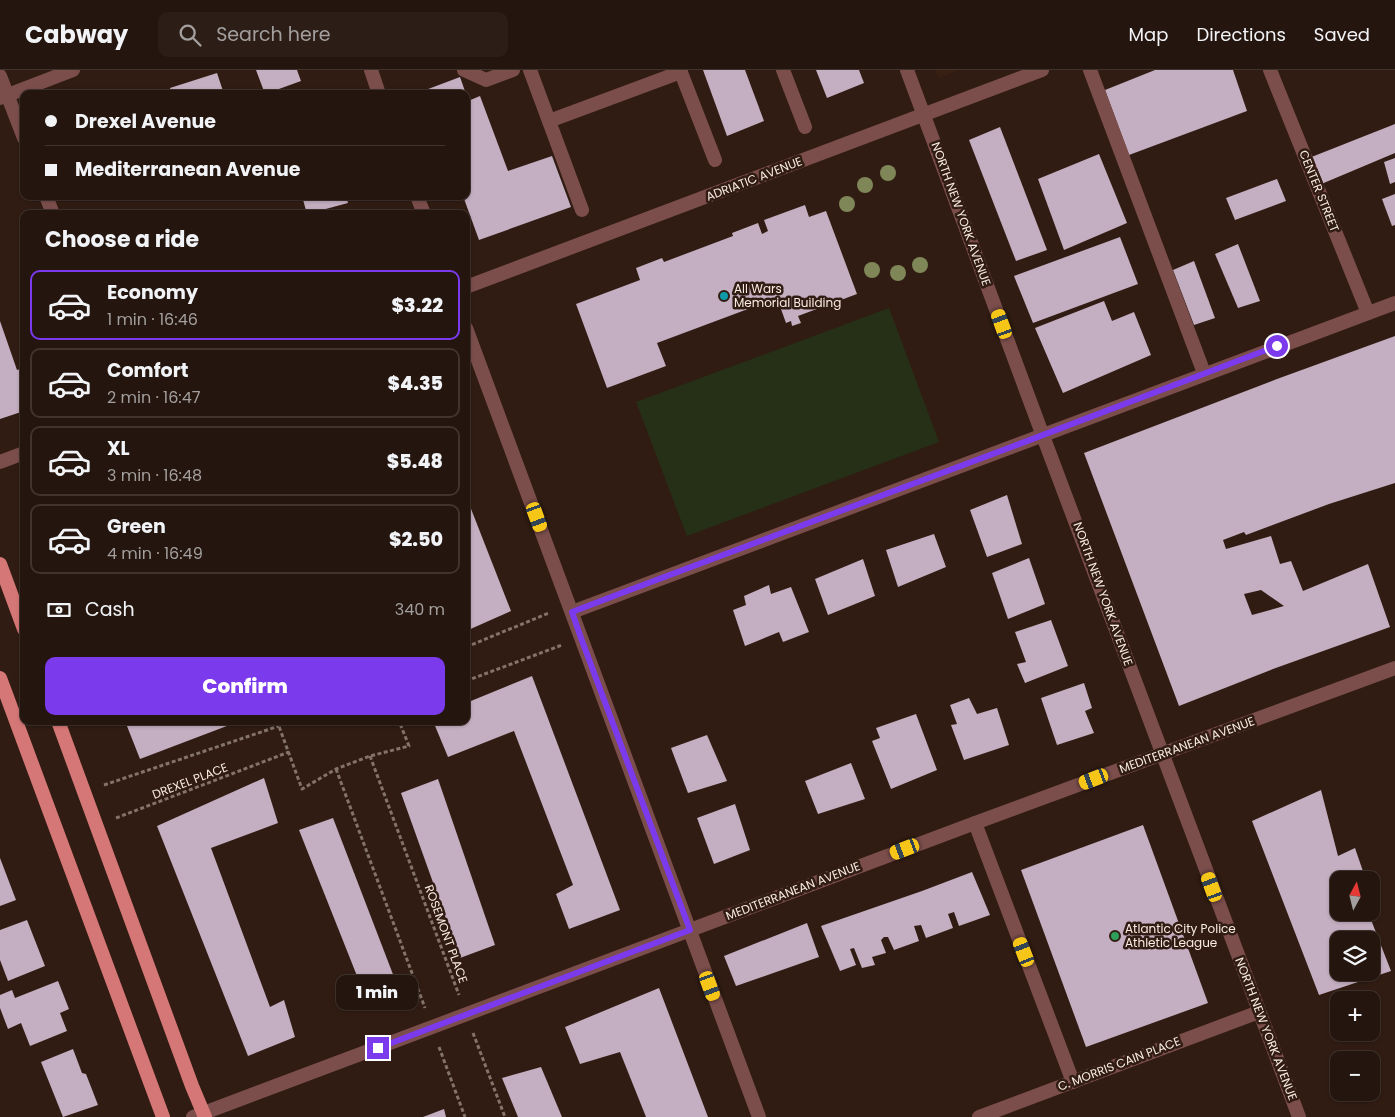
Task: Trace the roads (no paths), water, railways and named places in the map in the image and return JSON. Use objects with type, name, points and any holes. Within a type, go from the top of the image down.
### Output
[{"type":"main road","points":[[2,573],[20,618]]},
{"type":"main road","points":[[0,678],[163,1117]]},
{"type":"main road","points":[[59,725],[192,1086],[201,1116]]},
{"type":"street","points":[[4,96],[73,70]]},
{"type":"street","points":[[370,70],[378,90]]},
{"type":"street","points":[[464,70],[486,80],[513,70]]},
{"type":"street","points":[[530,70],[582,210]]},
{"type":"street","points":[[783,70],[805,127]]},
{"type":"street","name":"NORTH NEW YORK AVENUE","points":[[907,70],[1299,1117]]},
{"type":"street","name":"ADRIATIC AVENUE","points":[[470,286],[1042,70]]},
{"type":"street","points":[[1090,70],[1204,374]]},
{"type":"street","name":"CENTER STREET","points":[[1270,70],[1368,312]]},
{"type":"street","points":[[549,121],[681,71],[715,160]]},
{"type":"street","points":[[0,76],[4,96],[20,130]]},
{"type":"street","points":[[571,609],[1043,436],[1395,303]]},
{"type":"street","points":[[470,339],[759,1117]]},
{"type":"street","points":[[0,462],[20,454]]},
{"type":"street","name":"MEDITERRANEAN AVENUE","points":[[201,1116],[975,823],[1395,668]]},
{"type":"street","points":[[975,823],[1073,1082]]},
{"type":"street","name":"C. MORRIS CAIN PLACE","points":[[979,1117],[1259,1012]]},
{"type":"place","name":"All Wars Memorial Building","points":[[724,296]]},
{"type":"place","name":"Atlantic City Police Athletic League","points":[[1115,936]]}]
